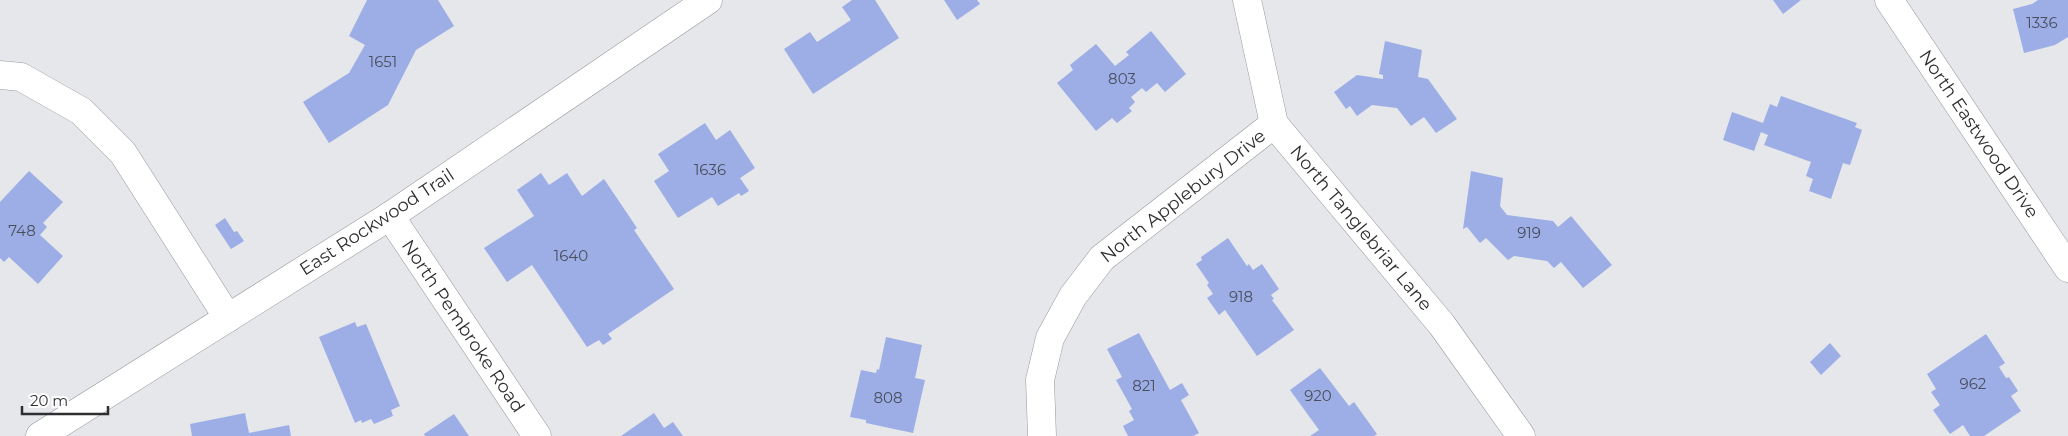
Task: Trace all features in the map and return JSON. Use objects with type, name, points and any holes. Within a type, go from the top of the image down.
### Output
[{"type":"street","name":"East Rockwood Trail","points":[[40,436],[390,216],[708,0]]},
{"type":"street","name":"North Tanglebriar Lane","points":[[1247,0],[1274,124],[1442,326],[1521,436]]},
{"type":"street","name":"North Eastwood Drive","points":[[1889,0],[2068,268]]},
{"type":"street","points":[[0,75],[21,77],[81,110],[122,153],[228,318]]},
{"type":"street","name":"North Applebury Drive","points":[[1042,436],[1040,380],[1050,338],[1073,296],[1102,258],[1274,124]]},
{"type":"street","name":"North Pembroke Road","points":[[390,216],[537,436]]},
{"type":"building","points":[[367,0],[438,0],[454,26],[416,50],[388,105],[329,143],[303,102],[349,73],[365,45],[349,36]]},
{"type":"building","points":[[852,0],[875,0],[899,38],[813,94],[784,49],[810,32],[817,42],[851,20],[842,7]]},
{"type":"building","points":[[944,0],[977,0],[980,4],[957,20]]},
{"type":"building","points":[[1773,0],[1801,0],[1783,14]]},
{"type":"building","points":[[2038,0],[2068,0],[2068,37],[2055,45],[2024,53],[2013,9],[2032,4]]},
{"type":"building","points":[[1151,31],[1186,74],[1165,92],[1157,83],[1146,92],[1142,88],[1131,97],[1135,102],[1129,108],[1132,111],[1117,123],[1112,118],[1096,131],[1057,83],[1073,70],[1070,65],[1096,44],[1115,66],[1129,55],[1126,52]]},
{"type":"building","points":[[1385,41],[1422,50],[1418,77],[1428,79],[1457,119],[1436,133],[1424,117],[1411,126],[1397,108],[1372,105],[1357,116],[1350,106],[1346,109],[1334,92],[1357,75],[1383,79],[1383,75],[1379,74]]},
{"type":"building","points":[[1781,96],[1857,123],[1855,127],[1862,130],[1850,165],[1843,163],[1831,199],[1809,191],[1813,179],[1806,176],[1811,162],[1764,145],[1768,135],[1761,132],[1754,151],[1723,140],[1732,112],[1763,123],[1770,104],[1777,107]]},
{"type":"building","points":[[705,123],[716,140],[730,130],[755,168],[740,178],[749,191],[741,196],[739,193],[718,206],[712,197],[678,218],[654,181],[669,171],[658,154]]},
{"type":"building","points":[[29,171],[63,202],[43,223],[47,227],[40,235],[63,256],[38,284],[9,257],[4,262],[0,258],[0,202]]},
{"type":"building","points":[[1471,171],[1503,178],[1500,206],[1507,215],[1553,221],[1558,227],[1571,216],[1612,265],[1583,288],[1561,262],[1554,268],[1547,261],[1514,256],[1508,260],[1486,238],[1480,243],[1467,227],[1463,229]]},
{"type":"building","points":[[541,173],[549,185],[567,173],[582,196],[604,179],[637,228],[634,230],[674,289],[608,334],[612,339],[603,345],[599,340],[587,347],[532,265],[507,282],[484,248],[534,216],[517,190]]},
{"type":"building","points":[[225,218],[234,232],[237,231],[244,241],[231,249],[215,225]]},
{"type":"building","points":[[1228,238],[1247,266],[1249,264],[1253,270],[1262,264],[1279,289],[1271,295],[1274,299],[1272,300],[1294,330],[1257,356],[1225,310],[1219,315],[1207,298],[1213,294],[1207,285],[1209,283],[1196,264],[1202,260],[1201,257]]},
{"type":"building","points":[[355,322],[357,327],[366,324],[400,406],[391,410],[393,416],[374,424],[371,419],[362,423],[361,420],[355,423],[319,337]]},
{"type":"building","points":[[1139,333],[1170,390],[1182,383],[1189,395],[1181,400],[1199,433],[1193,436],[1128,436],[1123,426],[1134,420],[1129,411],[1132,409],[1116,380],[1122,377],[1107,349]]},
{"type":"building","points":[[1986,334],[2005,363],[1999,367],[2006,378],[2009,377],[2018,391],[2011,396],[2021,411],[1984,436],[1970,436],[1963,425],[1950,434],[1933,410],[1940,405],[1931,392],[1936,389],[1927,374]]},
{"type":"building","points":[[886,337],[922,345],[915,378],[925,380],[913,433],[866,423],[866,420],[850,417],[861,370],[876,373],[877,369],[879,370]]},
{"type":"building","points":[[1830,343],[1841,356],[1821,375],[1810,362]]},
{"type":"building","points":[[1320,368],[1349,406],[1354,402],[1377,434],[1374,436],[1310,436],[1319,430],[1290,390]]},
{"type":"building","points":[[245,413],[249,433],[289,425],[291,436],[192,436],[190,424]]},
{"type":"building","points":[[654,413],[664,428],[673,422],[683,436],[621,436]]},
{"type":"building","points":[[454,414],[469,436],[425,436],[424,434]]}]
